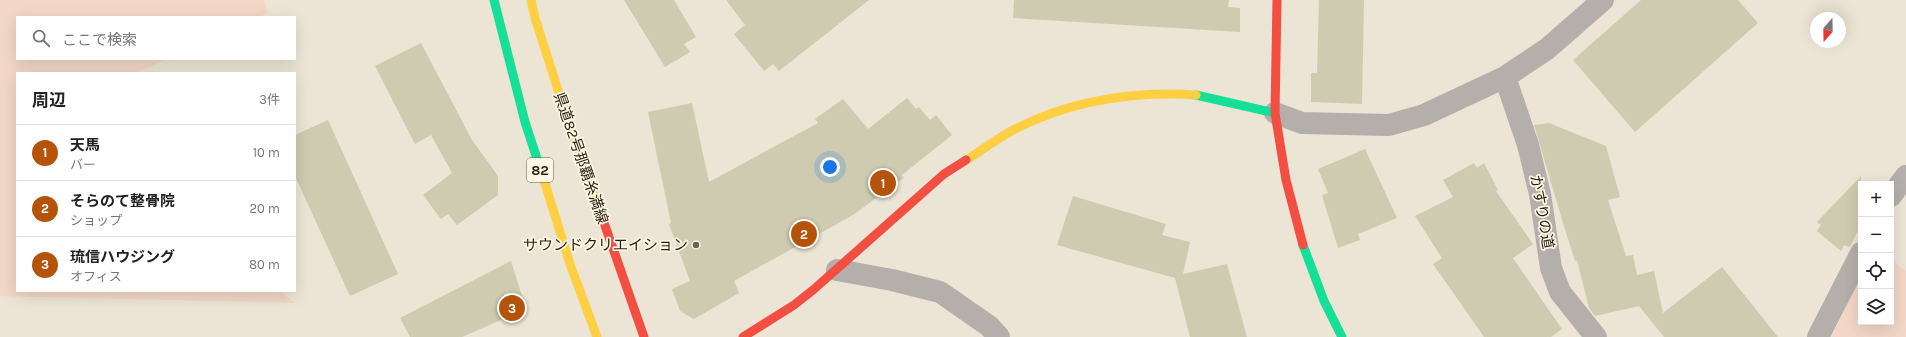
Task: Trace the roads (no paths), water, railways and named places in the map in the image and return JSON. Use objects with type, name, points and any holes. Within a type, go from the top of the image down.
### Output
[{"type":"street","name":"82","points":[[494,0],[525,122],[570,264],[597,337]]},
{"type":"street","name":"県道82号那覇糸満線","points":[[531,0],[535,18],[566,115],[644,337]]},
{"type":"street","points":[[1277,0],[1274,113],[1286,180],[1300,238],[1324,301],[1342,337]]},
{"type":"street","points":[[743,337],[794,305],[838,270],[944,174],[1015,129],[1054,113],[1093,101],[1162,93],[1196,95],[1274,113],[1302,123],[1389,125],[1424,115],[1505,76],[1547,49],[1603,0]]},
{"type":"street","name":"かすりの道","points":[[1505,76],[1528,145],[1540,194],[1552,268],[1560,292],[1596,337]]},
{"type":"street","points":[[1894,192],[1906,176]]},
{"type":"street","points":[[1818,337],[1858,259]]},
{"type":"street","points":[[838,270],[892,280],[940,292],[989,326],[999,337]]},
{"type":"place","name":"天馬","points":[[883,183]]},
{"type":"place","name":"そらのて整骨院","points":[[804,234]]},
{"type":"place","name":"サウンドクリエイション","points":[[696,245]]},
{"type":"place","name":"琉信ハウジング","points":[[512,308]]}]
